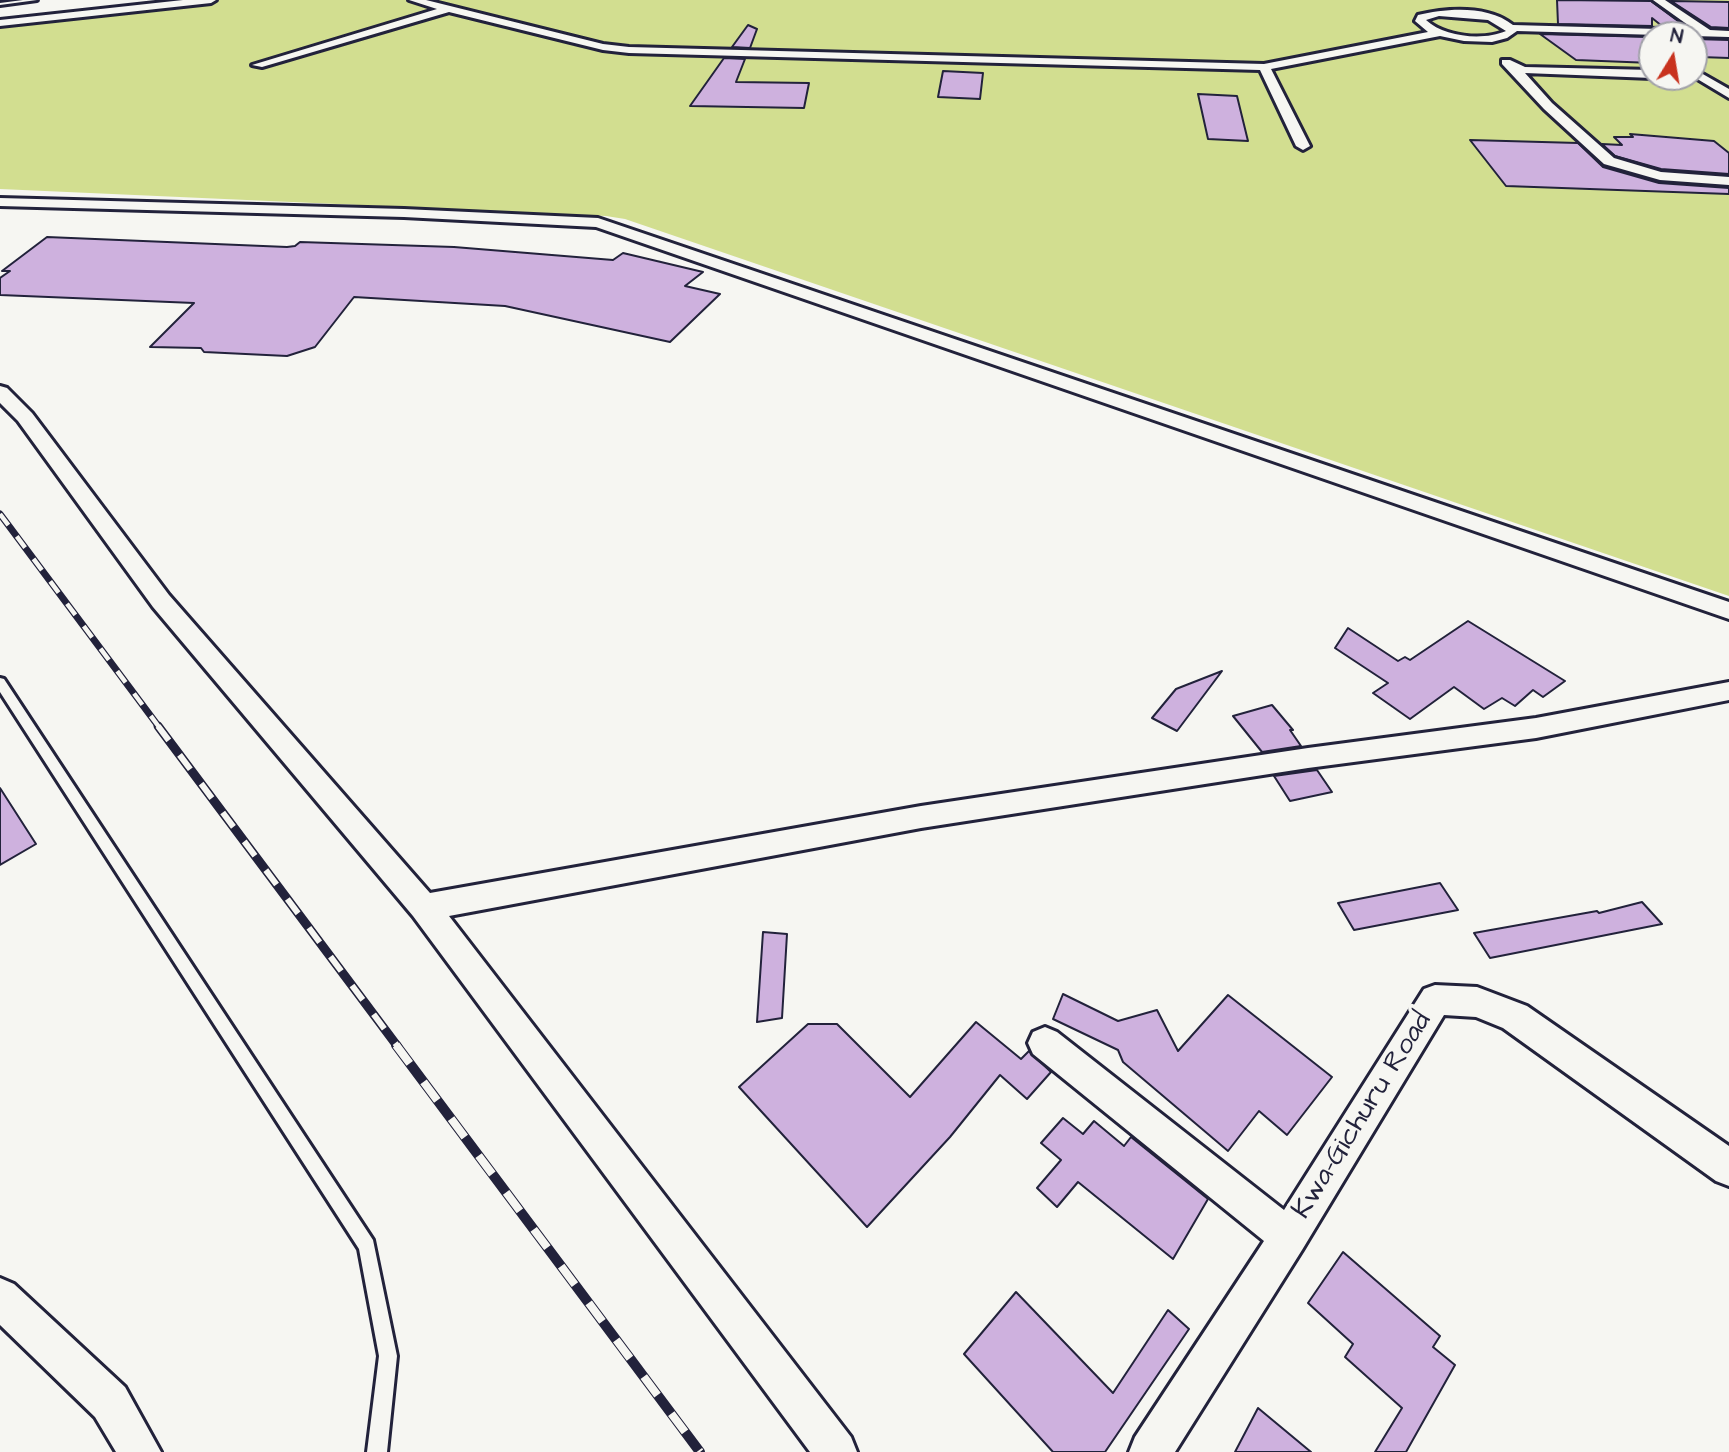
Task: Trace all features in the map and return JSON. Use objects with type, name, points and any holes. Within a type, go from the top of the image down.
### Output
[{"type":"street","points":[[0,23],[212,0]]},
{"type":"street","points":[[414,0],[614,49],[1264,67],[1440,33]]},
{"type":"street","points":[[1443,0],[1452,13]]},
{"type":"street","points":[[1658,0],[1689,21]]},
{"type":"street","points":[[258,65],[450,9]]},
{"type":"street","points":[[1512,28],[1512,32],[1507,36],[1486,43],[1440,33],[1422,25],[1420,21],[1422,17],[1452,13],[1490,18],[1512,28],[1637,32]]},
{"type":"street","points":[[1708,33],[1729,33]]},
{"type":"street","points":[[1500,56],[1548,106],[1609,161],[1660,177],[1729,181]]},
{"type":"street","points":[[1264,67],[1304,146]]},
{"type":"street","points":[[1514,68],[1638,73]]},
{"type":"street","points":[[1708,75],[1729,76]]},
{"type":"street","points":[[1708,81],[1729,94]]},
{"type":"street","points":[[0,202],[390,212],[598,223],[1729,611]]},
{"type":"street","points":[[0,393],[25,417],[161,601],[424,906],[836,1452]]},
{"type":"street","points":[[424,906],[921,817],[1308,758],[1536,728],[1729,691]]},
{"type":"street","name":"Kwa-Gichuru Road","points":[[1150,1452],[1289,1237],[1434,1000],[1477,1002],[1515,1017],[1729,1168]]},
{"type":"street","points":[[1045,1043],[1289,1237]]},
{"type":"street","points":[[0,1297],[110,1402],[140,1452]]},
{"type":"lane","points":[[0,4],[35,0]]},
{"type":"lane","points":[[0,682],[367,1246],[387,1356],[377,1452]]},
{"type":"green space","points":[[206,0],[1729,0],[1729,596],[625,219],[0,189],[0,25]]},
{"type":"building","points":[[1557,0],[1651,1],[1678,21],[1656,21],[1652,18],[1652,21],[1638,21],[1638,26],[1558,24]]},
{"type":"building","points":[[1671,1],[1729,2],[1729,28],[1711,27],[1708,21],[1702,21]]},
{"type":"building","points":[[748,25],[757,29],[750,48],[732,47]]},
{"type":"building","points":[[1540,34],[1638,37],[1638,62],[1576,60]]},
{"type":"building","points":[[1708,39],[1729,40],[1729,58],[1708,57]]},
{"type":"building","points":[[724,58],[745,59],[736,82],[809,83],[804,108],[690,106]]},
{"type":"building","points":[[943,71],[983,73],[980,99],[938,97]]},
{"type":"building","points":[[1198,94],[1237,96],[1248,141],[1208,139]]},
{"type":"building","points":[[1630,134],[1714,141],[1729,153],[1729,174],[1661,169],[1615,156],[1602,144],[1622,145],[1614,137],[1633,137]]},
{"type":"building","points":[[1470,140],[1578,143],[1603,167],[1659,183],[1729,188],[1729,194],[1506,186]]},
{"type":"building","points":[[47,237],[287,247],[300,242],[454,247],[613,260],[623,253],[703,272],[685,286],[720,294],[670,342],[505,306],[354,297],[315,347],[287,356],[204,352],[201,348],[150,347],[194,303],[0,295],[0,278],[10,271],[2,271]]},
{"type":"building","points":[[1468,621],[1565,681],[1543,697],[1533,690],[1515,706],[1502,698],[1484,709],[1454,687],[1410,719],[1373,693],[1388,683],[1335,648],[1348,628],[1398,661],[1405,657],[1410,660]]},
{"type":"building","points":[[1222,671],[1177,731],[1152,718],[1176,689]]},
{"type":"building","points":[[1272,705],[1293,730],[1290,730],[1301,746],[1262,752],[1233,716]]},
{"type":"building","points":[[1317,770],[1332,792],[1290,801],[1274,776]]},
{"type":"building","points":[[0,788],[36,844],[0,865]]},
{"type":"building","points":[[1440,883],[1458,910],[1354,930],[1338,903]]},
{"type":"building","points":[[1642,902],[1662,924],[1490,958],[1474,933],[1597,911],[1599,913]]},
{"type":"building","points":[[763,932],[787,934],[782,1018],[757,1022]]},
{"type":"building","points":[[1063,994],[1118,1021],[1157,1010],[1178,1051],[1228,995],[1332,1077],[1287,1135],[1259,1111],[1228,1151],[1123,1062],[1118,1050],[1053,1019]]},
{"type":"building","points":[[976,1022],[1021,1059],[1029,1051],[1051,1072],[1027,1099],[1000,1075],[950,1137],[867,1227],[739,1087],[808,1024],[837,1024],[910,1097]]},
{"type":"building","points":[[1063,1118],[1083,1134],[1094,1121],[1124,1146],[1131,1137],[1208,1199],[1173,1259],[1078,1182],[1057,1207],[1037,1188],[1061,1160],[1041,1143]]},
{"type":"building","points":[[1343,1252],[1440,1336],[1433,1347],[1455,1365],[1406,1452],[1375,1452],[1402,1408],[1345,1357],[1353,1344],[1308,1303]]},
{"type":"building","points":[[1016,1292],[1113,1393],[1168,1310],[1189,1329],[1105,1452],[1053,1452],[964,1354]]},
{"type":"building","points":[[1258,1408],[1311,1452],[1235,1452]]},
{"type":"railway","points":[[0,514],[159,727]]},
{"type":"railway","points":[[158,726],[398,1047]]},
{"type":"railway","points":[[396,1045],[700,1452]]}]
